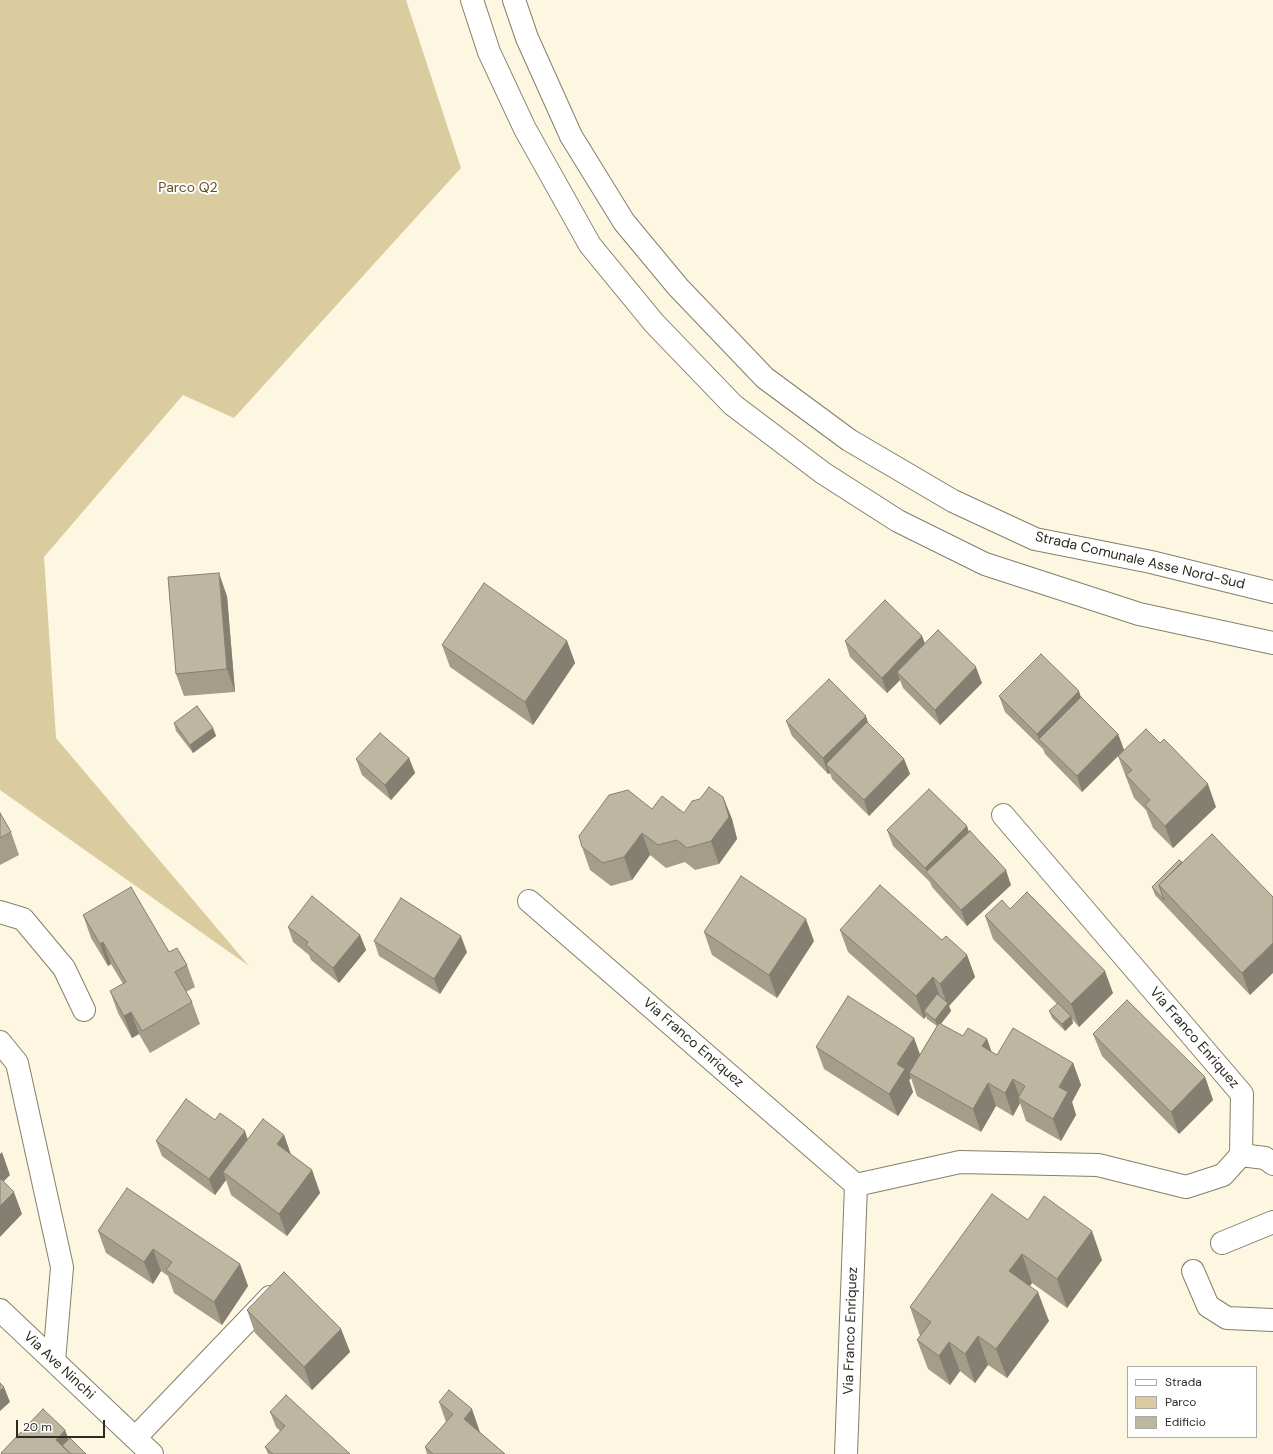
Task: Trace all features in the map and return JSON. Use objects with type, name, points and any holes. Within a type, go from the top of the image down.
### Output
[{"type":"main road","points":[[472,0],[489,52],[525,129],[590,245],[654,323],[733,405],[823,473],[898,521],[985,564],[1139,614],[1273,643]]},
{"type":"main road","name":"Strada Comunale Asse Nord-Sud","points":[[514,0],[527,38],[571,136],[624,222],[678,287],[765,378],[849,440],[953,501],[1035,539],[1151,562],[1273,592]]},
{"type":"main road","name":"Via Franco Enriquez","points":[[1003,815],[1242,1094],[1240,1154]]},
{"type":"main road","name":"Via Franco Enriquez","points":[[529,901],[856,1185],[846,1454]]},
{"type":"main road","points":[[0,912],[23,919],[64,968],[84,1010]]},
{"type":"main road","points":[[0,1042],[17,1063],[62,1267],[54,1362]]},
{"type":"main road","points":[[856,1185],[960,1162],[1098,1165],[1186,1186],[1223,1175],[1240,1154],[1270,1159]]},
{"type":"main road","points":[[1222,1243],[1273,1222]]},
{"type":"main road","points":[[1193,1271],[1208,1306],[1214,1310],[1228,1318],[1273,1320]]},
{"type":"main road","points":[[135,1438],[284,1284]]},
{"type":"main road","name":"Via Ave Ninchi","points":[[0,1310],[152,1454]]},
{"type":"green space","name":"Parco Q2","points":[[0,0],[406,0],[461,168],[234,418],[183,395],[44,557],[56,738],[249,966],[0,790]]},
{"type":"building","points":[[219,573],[227,669],[176,674],[168,577]]},
{"type":"building","points":[[484,583],[567,641],[525,702],[442,645]]},
{"type":"building","points":[[885,600],[922,636],[882,678],[845,641]]},
{"type":"building","points":[[938,630],[976,667],[935,710],[897,672]]},
{"type":"building","points":[[1041,654],[1079,691],[1037,734],[999,696]]},
{"type":"building","points":[[829,679],[866,716],[823,758],[786,721]]},
{"type":"building","points":[[1081,697],[1118,734],[1077,776],[1039,739]]},
{"type":"building","points":[[197,706],[213,728],[190,745],[174,723]]},
{"type":"building","points":[[867,722],[904,759],[864,800],[826,764]]},
{"type":"building","points":[[1146,729],[1160,743],[1164,739],[1208,784],[1165,826],[1145,805],[1150,800],[1126,775],[1132,770],[1118,756]]},
{"type":"building","points":[[380,733],[409,758],[385,785],[356,759]]},
{"type":"building","points":[[709,787],[723,797],[729,817],[711,841],[687,848],[677,840],[658,845],[642,833],[624,857],[603,863],[582,847],[579,836],[609,795],[628,790],[652,809],[662,796],[684,813],[692,801],[700,799]]},
{"type":"building","points":[[929,789],[967,826],[925,868],[887,830]]},
{"type":"building","points":[[0,813],[11,832],[0,838]]},
{"type":"building","points":[[970,831],[1006,870],[961,910],[926,872]]},
{"type":"building","points":[[1212,834],[1273,897],[1273,943],[1242,973],[1159,885]]},
{"type":"building","points":[[1179,860],[1182,862],[1159,885],[1164,900],[1152,887]]},
{"type":"building","points":[[741,876],[806,919],[769,975],[704,932]]},
{"type":"building","points":[[880,885],[942,940],[946,936],[967,955],[940,984],[933,977],[916,996],[840,930]]},
{"type":"building","points":[[131,887],[169,952],[177,948],[187,965],[175,972],[192,1002],[142,1031],[131,1012],[124,1016],[110,991],[126,982],[103,942],[100,944],[83,915]]},
{"type":"building","points":[[1027,892],[1105,971],[1071,1004],[985,916],[1002,900],[1010,909]]},
{"type":"building","points":[[312,896],[360,935],[333,968],[306,945],[308,942],[288,927]]},
{"type":"building","points":[[401,898],[461,936],[434,979],[374,941]]},
{"type":"building","points":[[937,994],[948,1003],[935,1020],[924,1011]]},
{"type":"building","points":[[848,996],[914,1038],[897,1064],[905,1069],[889,1094],[816,1047]]},
{"type":"building","points":[[1127,1000],[1205,1077],[1171,1112],[1093,1034]]},
{"type":"building","points":[[1058,1003],[1071,1016],[1062,1024],[1049,1011]]},
{"type":"building","points":[[939,1023],[963,1036],[968,1028],[987,1039],[982,1046],[997,1055],[1013,1028],[1073,1063],[1059,1087],[1068,1092],[1053,1119],[1018,1098],[1025,1086],[1013,1079],[1005,1093],[988,1083],[973,1109],[909,1073]]},
{"type":"building","points":[[186,1099],[215,1120],[220,1113],[245,1131],[209,1179],[156,1141]]},
{"type":"building","points":[[263,1119],[284,1135],[277,1144],[312,1170],[279,1214],[223,1172]]},
{"type":"building","points":[[0,1178],[14,1192],[0,1206]]},
{"type":"building","points":[[127,1188],[240,1264],[214,1302],[166,1270],[172,1262],[153,1249],[144,1262],[98,1231]]},
{"type":"building","points":[[992,1194],[1028,1220],[1044,1196],[1092,1231],[1057,1279],[1022,1254],[1009,1271],[1038,1292],[996,1349],[978,1336],[965,1354],[949,1342],[939,1356],[917,1340],[931,1322],[910,1307]]},
{"type":"building","points":[[284,1272],[341,1329],[304,1367],[247,1310]]},
{"type":"building","points":[[0,1383],[4,1387],[0,1391]]},
{"type":"building","points":[[449,1390],[472,1409],[464,1419],[505,1454],[433,1454],[425,1447],[453,1414],[439,1402]]},
{"type":"building","points":[[286,1395],[350,1454],[273,1454],[265,1447],[285,1426],[270,1412]]},
{"type":"building","points":[[43,1409],[65,1430],[56,1440],[71,1454],[2,1454],[1,1453]]},
{"type":"building","points":[[70,1438],[86,1454],[71,1454],[62,1446]]}]
